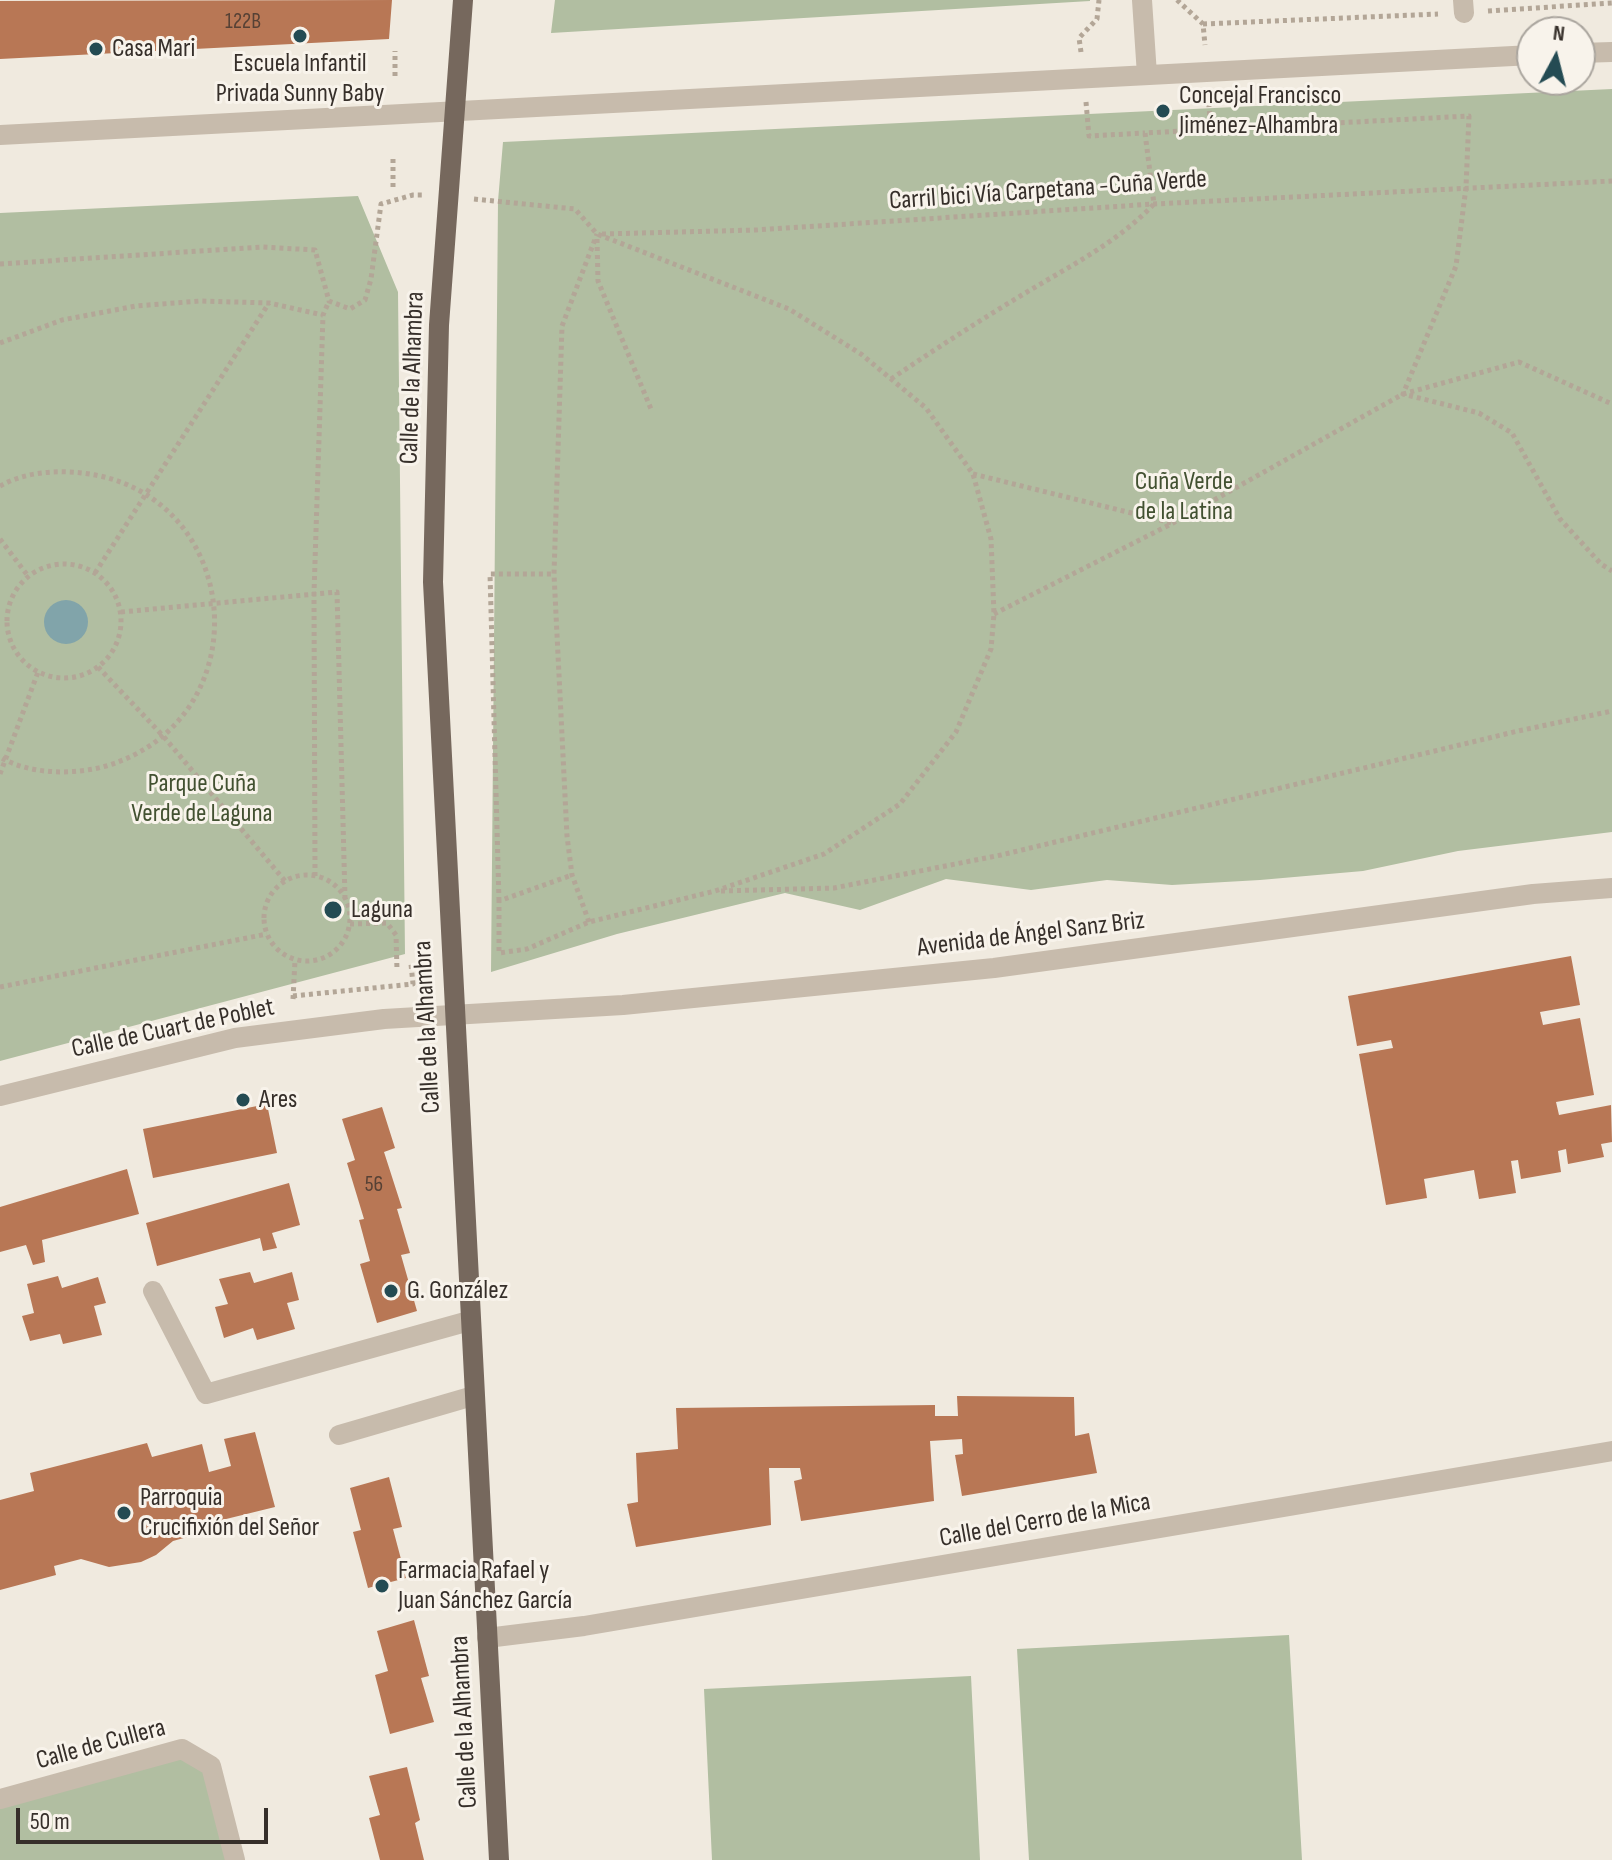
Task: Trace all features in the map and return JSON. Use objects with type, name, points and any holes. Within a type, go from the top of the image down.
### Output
[{"type":"main road","name":"Calle de la Alhambra","points":[[463,0],[439,325],[433,582],[499,1860]]},
{"type":"street","points":[[1142,0],[1147,75]]},
{"type":"street","points":[[0,135],[1516,56]]},
{"type":"street","name":"Avenida de Ángel Sanz Briz","points":[[454,1015],[623,1005],[994,968],[1533,894],[1612,888]]},
{"type":"street","name":"Calle de Cuart de Poblet","points":[[0,1096],[235,1038],[384,1019],[454,1015]]},
{"type":"street","points":[[153,1291],[206,1394],[469,1321]]},
{"type":"street","points":[[339,1435],[473,1396]]},
{"type":"street","name":"Calle del Cerro de la Mica","points":[[487,1638],[600,1624],[1612,1451]]},
{"type":"street","name":"Calle de Cullera","points":[[0,1799],[182,1749],[211,1766],[235,1860]]},
{"type":"path","points":[[1203,24],[1464,6],[1612,3]]},
{"type":"path","points":[[395,51],[395,76]]},
{"type":"path","points":[[891,379],[957,333],[1101,248],[1136,223],[1154,204],[1145,133],[1469,116],[1466,187],[1456,266],[1403,394]]},
{"type":"path","points":[[393,157],[393,187]]},
{"type":"path","name":"Carril bici Vía Carpetana -Cuña Verde","points":[[597,234],[756,230],[1154,204],[1612,181]]},
{"type":"path","points":[[329,301],[350,309],[365,300],[371,279],[381,204],[413,195]]},
{"type":"path","points":[[498,201],[575,209],[597,234],[789,309],[861,354],[926,408],[973,474],[991,539],[994,614],[991,649],[956,732],[900,804],[824,854],[715,891],[589,922],[527,949],[499,953],[490,574],[554,574]]},
{"type":"path","points":[[597,234],[598,281],[651,409]]},
{"type":"path","points":[[589,922],[572,875],[567,836],[554,574],[562,326],[597,234]]},
{"type":"path","points":[[0,264],[262,247],[315,250],[329,301],[323,315],[314,593],[315,876]]},
{"type":"path","points":[[0,343],[62,320],[136,306],[200,301],[269,303],[323,315]]},
{"type":"path","points":[[95,573],[269,303]]},
{"type":"path","points":[[994,614],[1173,523],[1403,394],[1519,362],[1612,404]]},
{"type":"path","points":[[1403,394],[1479,413],[1512,433],[1560,519],[1601,564],[1612,571]]},
{"type":"path","points":[[0,486],[12,479],[58,470],[104,475],[147,494],[180,523],[203,560],[215,602],[216,639],[206,676],[189,709],[164,737],[128,759],[88,771],[46,772],[3,759]]},
{"type":"path","points":[[973,474],[1173,523]]},
{"type":"path","points":[[0,539],[28,576]]},
{"type":"path","points":[[78,565],[95,573],[116,596],[121,612],[117,643],[98,667],[69,678],[53,678],[38,672],[15,653],[3,624],[16,589],[28,576],[44,567],[78,565]]},
{"type":"path","points":[[121,612],[337,592],[345,898],[350,924],[336,950],[324,958],[310,961],[295,960],[283,954],[267,934],[264,910],[275,889],[285,881],[305,875],[315,876],[337,887],[345,898]]},
{"type":"path","points":[[98,667],[164,737],[285,881]]},
{"type":"path","points":[[0,774],[3,759],[38,672]]},
{"type":"path","points":[[715,891],[834,888],[1001,855],[1612,711]]},
{"type":"path","points":[[499,901],[572,875]]},
{"type":"path","points":[[350,924],[387,923],[396,935],[397,970]]},
{"type":"path","points":[[0,987],[267,934]]},
{"type":"path","points":[[291,1031],[295,960]]},
{"type":"path","points":[[293,996],[413,984],[411,964]]},
{"type":"green space","points":[[555,0],[1090,0],[1090,1],[551,33]]},
{"type":"green space","name":"Cuña Verde de la Latina","points":[[1612,89],[1612,832],[1458,851],[1363,871],[1260,880],[1172,885],[1107,880],[1031,890],[946,879],[860,910],[785,893],[617,934],[491,972],[498,201],[503,142],[1516,94],[1516,96],[1596,96],[1596,90]]},
{"type":"green space","name":"Parque Cuña Verde de Laguna","points":[[358,196],[398,292],[405,954],[0,1061],[0,213]]},
{"type":"green space","points":[[1289,1635],[1302,1860],[1029,1860],[1017,1649]]},
{"type":"green space","points":[[971,1676],[980,1860],[712,1860],[704,1689]]},
{"type":"green space","points":[[182,1749],[211,1766],[235,1860],[0,1860],[0,1799]]},
{"type":"water","points":[[66,600],[81,607],[88,622],[81,637],[66,644],[51,637],[44,622],[51,607]]},
{"type":"building","points":[[392,0],[389,39],[0,59],[0,1]]},
{"type":"building","points":[[1571,956],[1580,1005],[1540,1012],[1543,1025],[1580,1018],[1594,1095],[1556,1102],[1559,1115],[1611,1105],[1612,1142],[1601,1144],[1604,1157],[1568,1164],[1566,1149],[1558,1151],[1561,1172],[1521,1179],[1518,1160],[1511,1161],[1516,1193],[1479,1199],[1474,1170],[1424,1179],[1427,1198],[1386,1205],[1359,1054],[1393,1048],[1391,1040],[1357,1046],[1348,996]]},
{"type":"building","points":[[267,1104],[277,1153],[153,1178],[143,1129]]},
{"type":"building","points":[[382,1107],[395,1148],[384,1152],[402,1208],[397,1209],[410,1253],[401,1255],[417,1311],[377,1323],[360,1264],[370,1261],[359,1220],[364,1219],[347,1163],[355,1160],[342,1119]]},
{"type":"building","points":[[127,1169],[139,1214],[42,1240],[45,1262],[33,1265],[26,1245],[0,1252],[0,1207]]},
{"type":"building","points":[[289,1183],[300,1225],[272,1233],[277,1248],[263,1251],[260,1238],[157,1266],[146,1223]]},
{"type":"building","points":[[250,1272],[254,1283],[292,1272],[299,1300],[287,1303],[295,1329],[257,1340],[253,1328],[224,1338],[215,1307],[228,1304],[219,1279]]},
{"type":"building","points":[[58,1276],[62,1288],[98,1277],[106,1303],[94,1306],[102,1335],[63,1344],[60,1334],[30,1341],[22,1316],[34,1313],[27,1284]]},
{"type":"building","points":[[957,1396],[1074,1397],[1075,1436],[1089,1433],[1097,1473],[962,1496],[955,1455],[963,1454],[962,1439],[930,1441],[934,1501],[801,1521],[794,1481],[802,1479],[800,1468],[769,1468],[771,1525],[636,1547],[627,1504],[638,1502],[636,1453],[678,1449],[676,1408],[935,1405],[935,1416],[958,1416]]},
{"type":"building","name":"Parroquia Crucifixión del Señor","points":[[255,1432],[275,1507],[222,1520],[223,1527],[173,1541],[141,1562],[109,1567],[81,1559],[54,1566],[56,1575],[0,1590],[0,1500],[34,1491],[30,1473],[147,1443],[152,1457],[202,1444],[209,1472],[231,1466],[224,1439]]},
{"type":"building","points":[[389,1477],[402,1527],[393,1529],[406,1578],[368,1588],[353,1532],[361,1530],[350,1488]]},
{"type":"building","points":[[414,1620],[429,1676],[421,1678],[434,1722],[390,1734],[375,1675],[388,1671],[377,1631]]},
{"type":"building","points":[[407,1767],[420,1820],[415,1823],[424,1860],[380,1860],[369,1818],[380,1815],[369,1776]]},
{"type":"place","name":"Escuela Infantil Privada Sunny Baby","points":[[300,36]]},
{"type":"place","name":"Casa Mari","points":[[96,49]]},
{"type":"place","name":"Concejal Francisco Jiménez-Alhambra","points":[[1163,111]]},
{"type":"place","name":"Laguna","points":[[333,910]]},
{"type":"place","name":"Ares","points":[[243,1100]]},
{"type":"place","name":"G. González","points":[[391,1291]]},
{"type":"place","name":"Parroquia Crucifixión del Señor","points":[[124,1513]]},
{"type":"place","name":"Farmacia Rafael y Juan Sánchez García","points":[[382,1586]]}]
